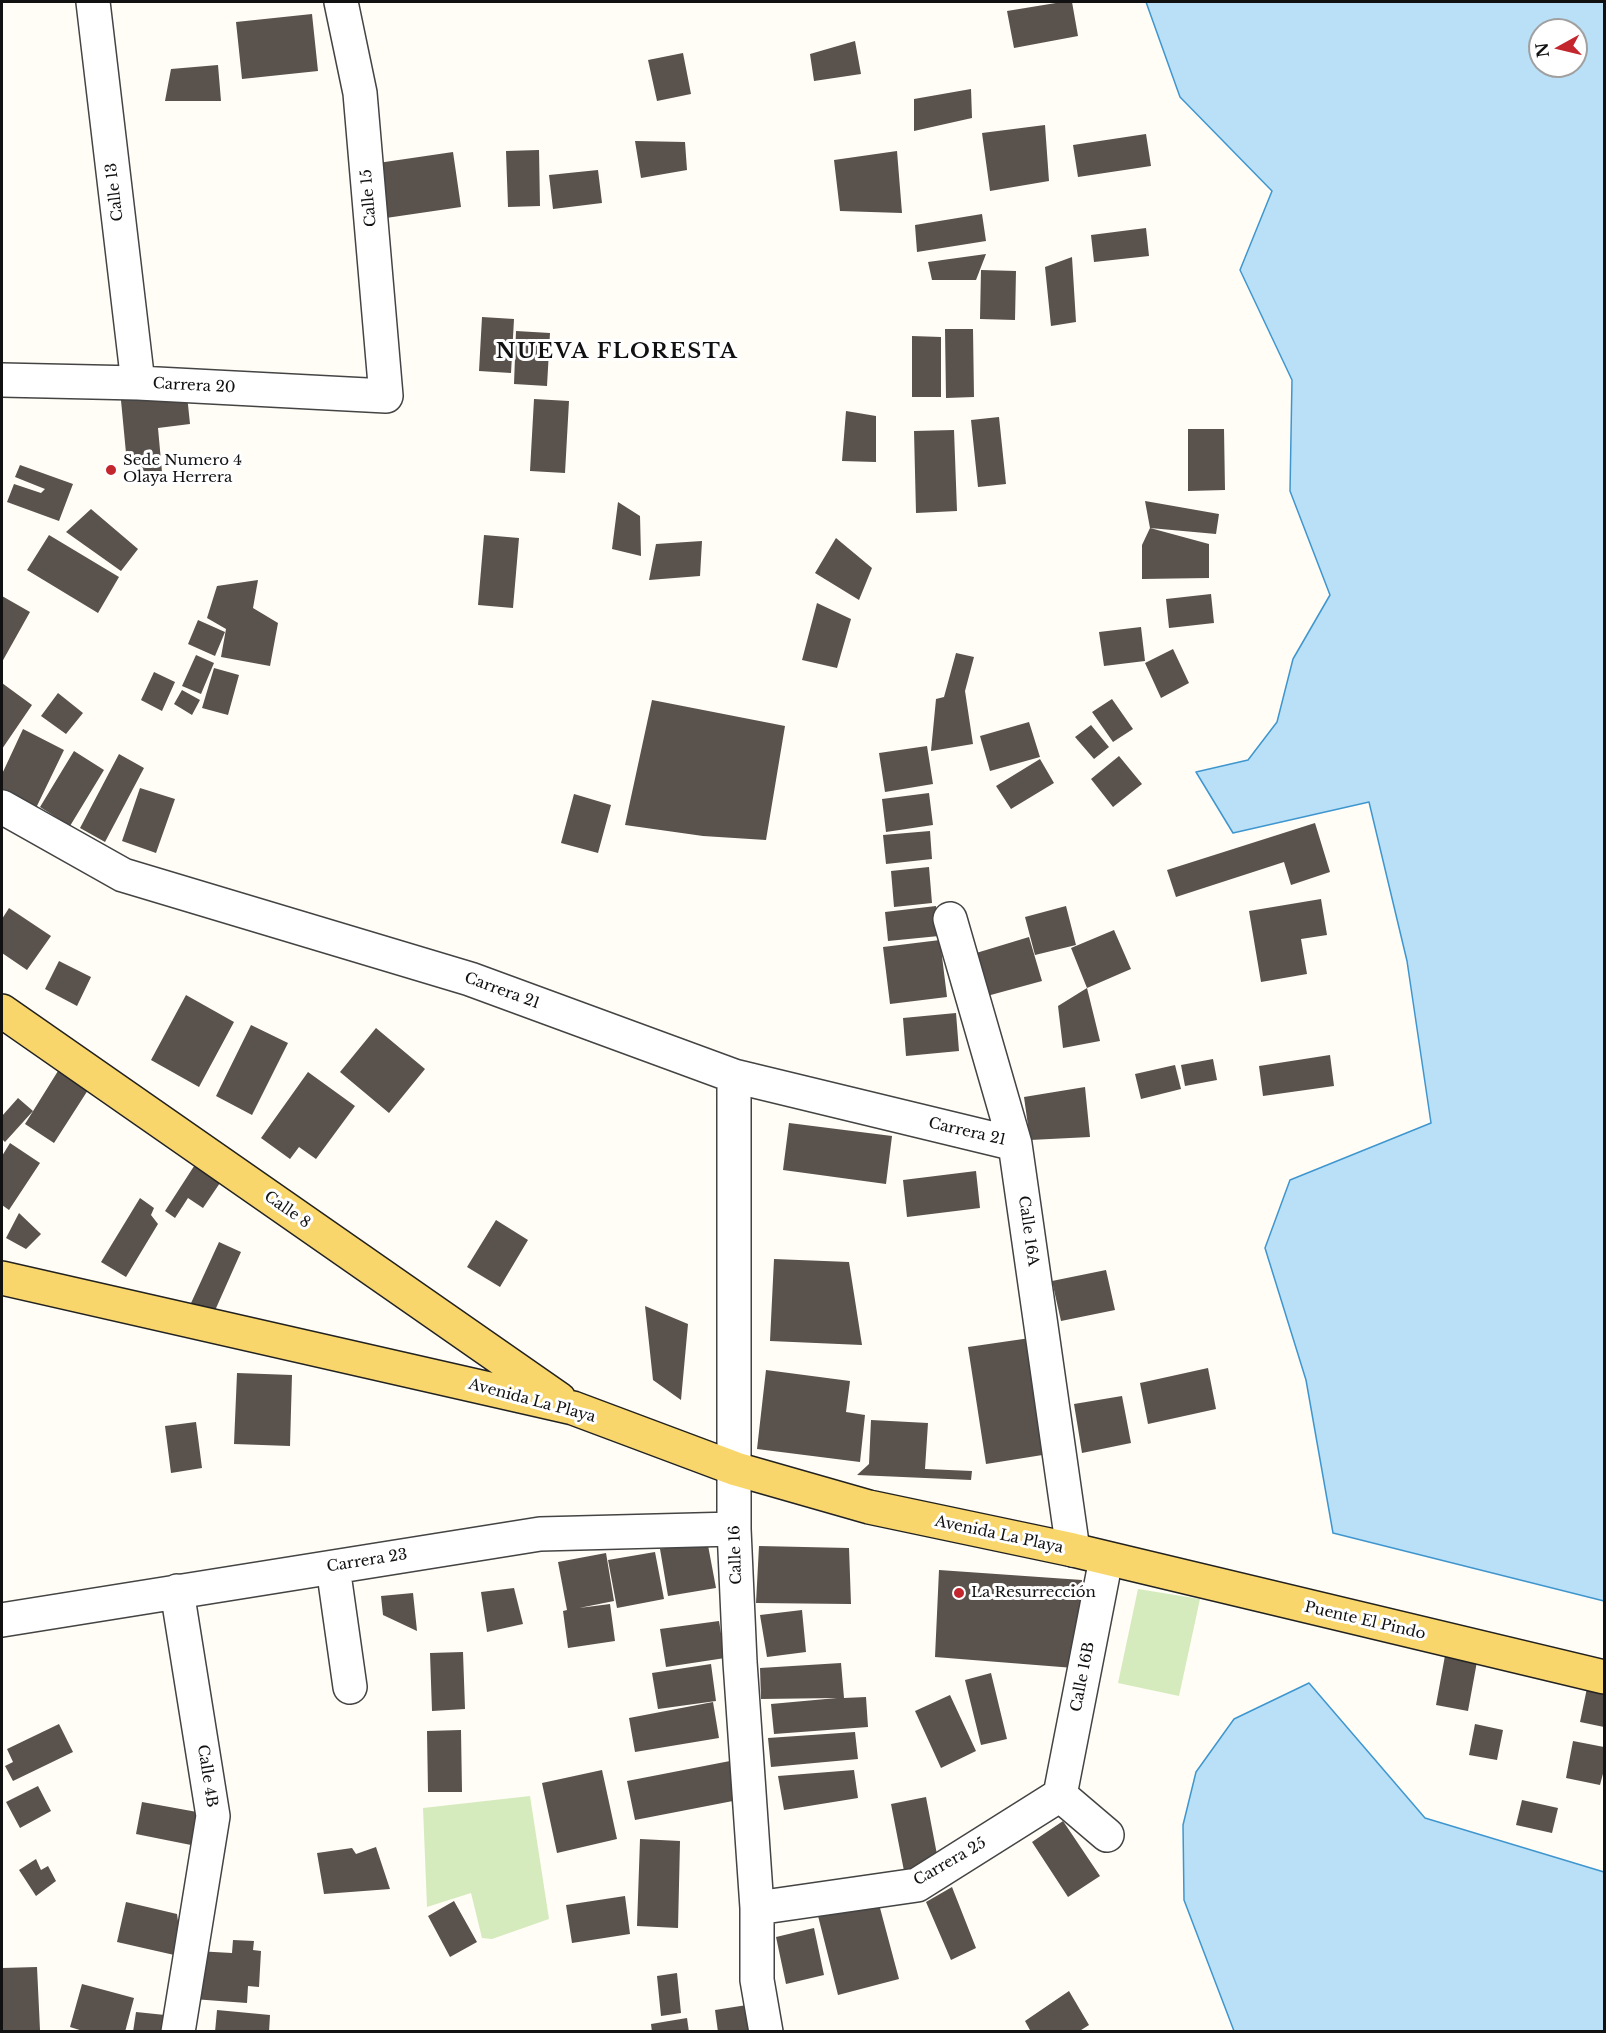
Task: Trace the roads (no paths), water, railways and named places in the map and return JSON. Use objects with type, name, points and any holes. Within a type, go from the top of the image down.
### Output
[{"type":"main road","name":"Calle 8","points":[[2,1011],[573,1408]]},
{"type":"main road","name":"Avenida La Playa","points":[[2,1278],[573,1408],[736,1469],[869,1508],[1073,1550],[1116,1562]]},
{"type":"main road","name":"Puente El Pindo","points":[[1116,1562],[1605,1677]]},
{"type":"street","name":"Calle 13","points":[[93,2],[138,383]]},
{"type":"street","name":"Calle 15","points":[[341,2],[360,93],[386,396]]},
{"type":"street","name":"Carrera 20","points":[[2,380],[138,383],[386,396]]},
{"type":"street","name":"Carrera 21","points":[[2,807],[123,875],[470,979],[734,1076],[1016,1144]]},
{"type":"street","name":"Calle 16A","points":[[950,919],[1016,1144],[1073,1550]]},
{"type":"street","name":"Calle 16","points":[[734,1076],[736,1469],[734,1529],[740,1662],[757,1908],[757,1980],[766,2031]]},
{"type":"street","name":"Carrera 23","points":[[3,1617],[540,1534],[734,1529]]},
{"type":"street","name":"Calle 16B","points":[[1060,1796],[1116,1562]]},
{"type":"street","points":[[333,1567],[350,1687]]},
{"type":"street","name":"Calle 4B","points":[[177,1591],[213,1816],[178,2031]]},
{"type":"street","points":[[1060,1796],[1107,1835]]},
{"type":"street","name":"Carrera 25","points":[[757,1908],[917,1885],[1060,1796]]},
{"type":"water","points":[[1146,2],[1604,2],[1604,1601],[1333,1533],[1306,1380],[1265,1248],[1290,1180],[1431,1123],[1407,961],[1369,802],[1233,833],[1196,772],[1248,760],[1277,722],[1293,659],[1330,595],[1290,491],[1292,380],[1240,270],[1272,191],[1180,97]]},
{"type":"water","points":[[1309,1683],[1425,1818],[1604,1872],[1604,2031],[1234,2031],[1184,1900],[1183,1825],[1196,1772],[1234,1719]]},
{"type":"place","name":"Sede Numero 4 Olaya Herrera","points":[[111,470]]},
{"type":"place","name":"La Resurrección","points":[[959,1593]]},
{"type":"district","name":"NUEVA FLORESTA","points":[[617,352]]}]
